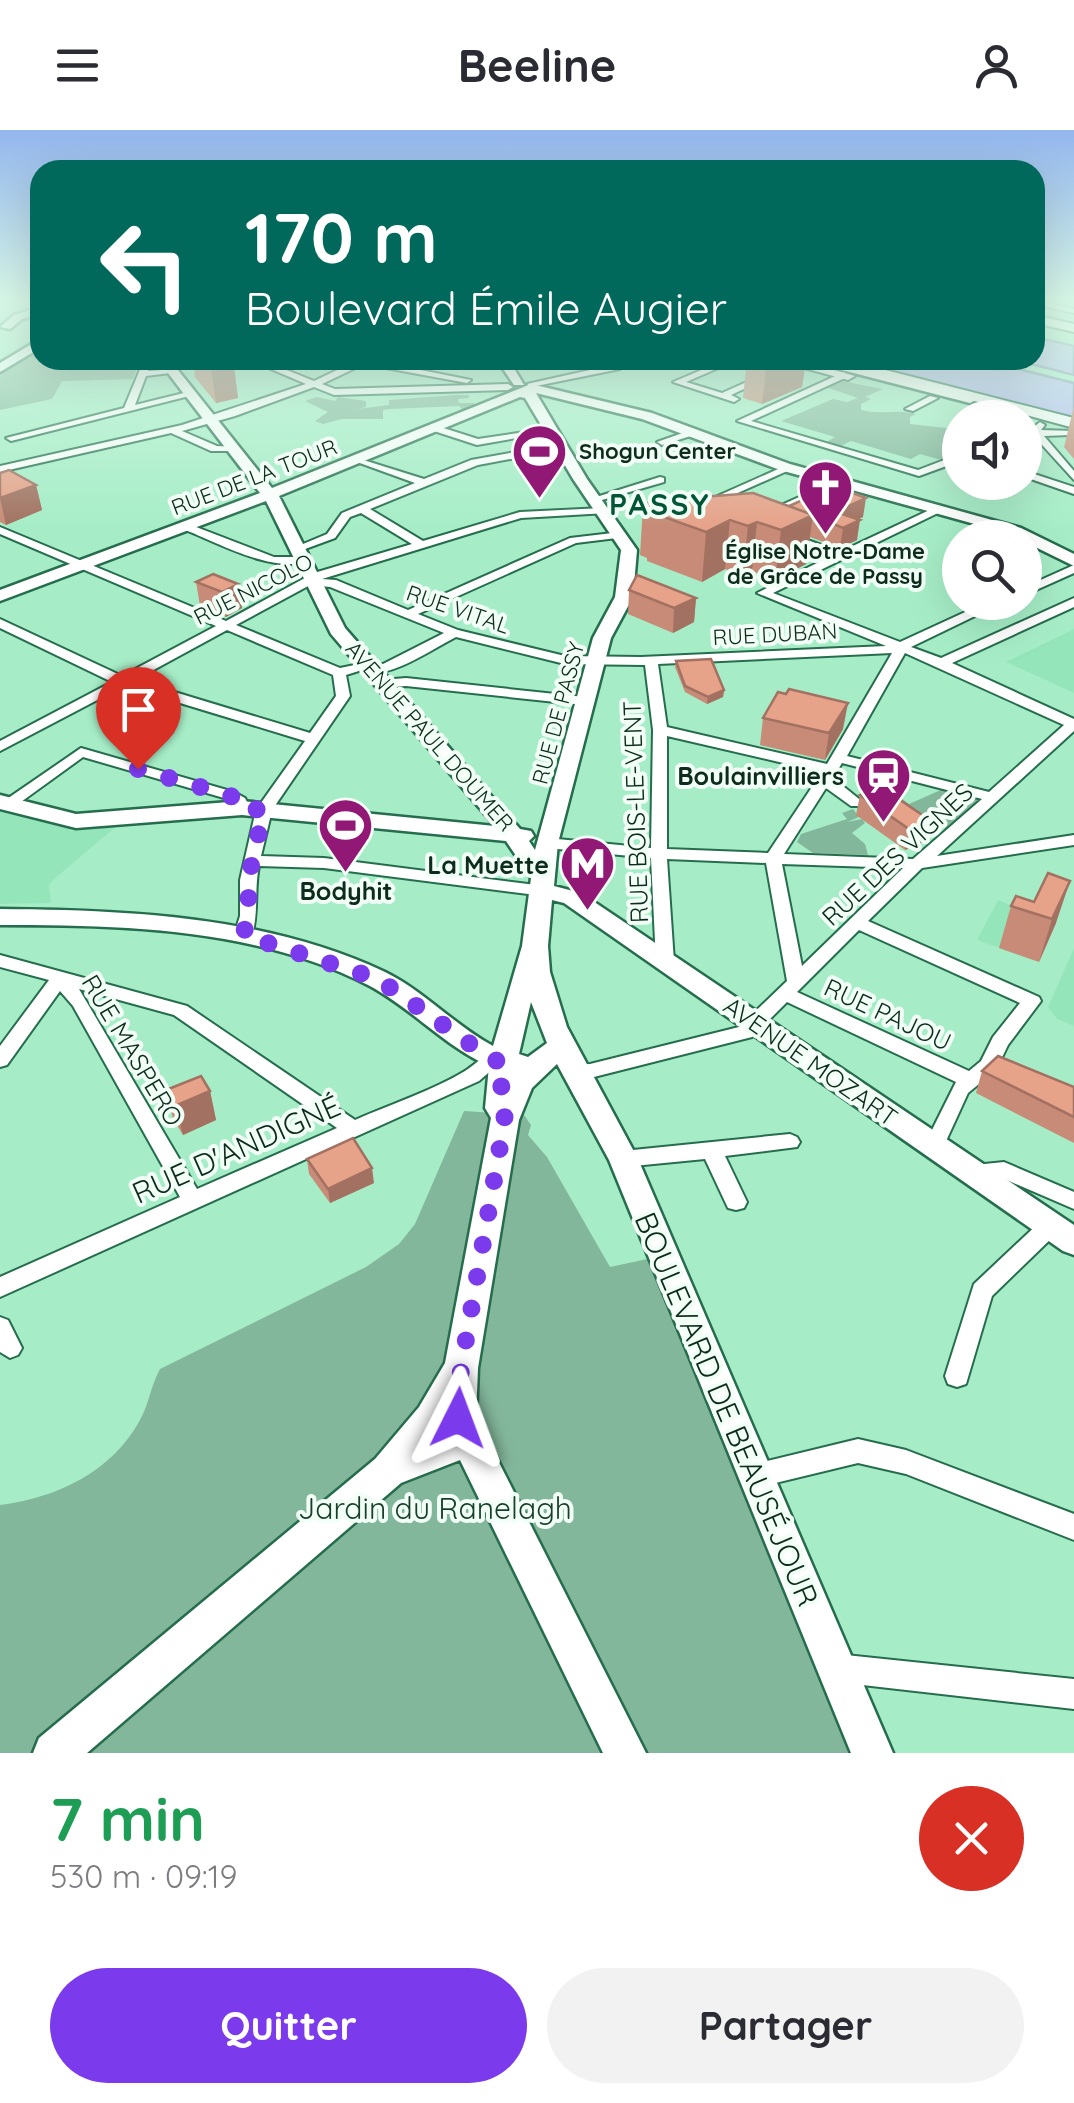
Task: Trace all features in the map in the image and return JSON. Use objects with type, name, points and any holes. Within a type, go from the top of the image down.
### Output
[{"type":"main road","points":[[863,376],[942,400]]},
{"type":"main road","points":[[889,376],[970,399]]},
{"type":"main road","points":[[889,376],[1073,429]]},
{"type":"main road","points":[[1042,426],[1073,429]]},
{"type":"street","points":[[128,410],[141,376]]},
{"type":"street","name":"AVENUE PAUL DOUMER","points":[[177,376],[271,495],[336,630],[545,868]]},
{"type":"street","points":[[292,376],[334,392],[520,389],[567,376]]},
{"type":"street","points":[[0,469],[210,418],[316,386],[336,376]]},
{"type":"street","points":[[443,376],[520,389]]},
{"type":"street","points":[[512,376],[599,505],[629,542]]},
{"type":"street","points":[[693,376],[677,382],[738,400]]},
{"type":"street","points":[[724,395],[764,376]]},
{"type":"street","points":[[824,376],[742,420],[876,462],[926,473],[942,465]]},
{"type":"street","points":[[871,376],[970,399]]},
{"type":"street","name":"RUE DE LA TOUR","points":[[0,596],[361,460],[520,389],[555,393],[694,432]]},
{"type":"street","points":[[11,438],[192,394]]},
{"type":"street","points":[[910,410],[934,398]]},
{"type":"street","points":[[68,424],[103,444]]},
{"type":"street","points":[[170,429],[215,449],[234,449]]},
{"type":"street","points":[[437,429],[476,442],[556,439]]},
{"type":"street","points":[[662,442],[694,432],[790,468],[1015,531],[1074,562]]},
{"type":"street","points":[[1042,438],[1074,478]]},
{"type":"street","points":[[187,528],[273,560],[299,554],[331,536],[344,516],[490,459],[556,439]]},
{"type":"street","points":[[476,442],[490,459]]},
{"type":"street","points":[[361,460],[425,483]]},
{"type":"street","points":[[728,510],[709,502],[790,468]]},
{"type":"street","name":"RUE NICOLO","points":[[0,747],[318,576],[520,515],[599,505],[660,480]]},
{"type":"street","points":[[1042,480],[1074,491]]},
{"type":"street","points":[[749,518],[839,483]]},
{"type":"street","points":[[362,508],[422,545]]},
{"type":"street","points":[[936,510],[763,592],[941,663],[1074,724]]},
{"type":"street","points":[[0,530],[339,673],[372,673],[406,682],[584,701]]},
{"type":"street","points":[[770,533],[841,556]]},
{"type":"street","points":[[408,614],[574,540],[629,542]]},
{"type":"street","name":"RUE DE PASSY","points":[[534,946],[545,868],[594,662],[624,597],[629,542]]},
{"type":"street","points":[[1042,583],[1074,569]]},
{"type":"street","name":"RUE VITAL","points":[[312,582],[332,583],[454,633],[564,660],[651,660]]},
{"type":"street","points":[[941,663],[1074,602]]},
{"type":"street","points":[[790,987],[774,858],[900,649],[960,620]]},
{"type":"street","points":[[0,623],[122,681],[312,738]]},
{"type":"street","points":[[372,673],[454,633]]},
{"type":"street","name":"RUE DUBAN","points":[[651,660],[900,649]]},
{"type":"street","name":"RUE BOIS-LE-VENT","points":[[651,660],[660,730],[659,854],[665,962]]},
{"type":"street","points":[[243,935],[249,916],[246,899],[253,809],[344,692],[339,673]]},
{"type":"street","name":"RUE DES VIGNES","points":[[756,1023],[917,864],[994,798],[1022,766],[1074,724]]},
{"type":"street","points":[[660,730],[830,768],[994,798]]},
{"type":"street","points":[[4,803],[81,752],[228,795],[253,809]]},
{"type":"street","points":[[830,768],[856,803]]},
{"type":"street","points":[[4,803],[76,820],[253,809],[514,834],[518,846],[545,868]]},
{"type":"street","points":[[252,860],[545,868],[659,854],[917,864],[1074,840]]},
{"type":"street","name":"AVENUE MOZART","points":[[545,868],[572,898],[1062,1234]]},
{"type":"street","points":[[0,917],[151,921],[243,935],[378,979],[498,1061],[558,1060],[590,1071],[745,1032],[756,1023]]},
{"type":"street","points":[[857,923],[1032,1001],[1000,1042],[989,1065],[960,1088],[934,1146]]},
{"type":"street","points":[[505,1118],[499,1108],[498,1061],[534,946]]},
{"type":"street","name":"BOULEVARD DE BEAUSÉJOUR","points":[[534,946],[536,976],[558,1060],[623,1160],[872,1753]]},
{"type":"street","points":[[0,961],[180,1010],[354,1128]]},
{"type":"street","points":[[0,1060],[60,978]]},
{"type":"street","name":"RUE MASPERO","points":[[60,978],[80,1002],[193,1201]]},
{"type":"street","name":"RUE PAJOU","points":[[790,987],[970,1080]]},
{"type":"street","points":[[558,1060],[517,1088],[514,1109],[505,1118],[461,1368],[458,1418],[624,1753]]},
{"type":"street","name":"RUE D'ANDIGNÉ","points":[[0,1287],[498,1061]]},
{"type":"street","points":[[989,1065],[1012,1076]]},
{"type":"street","points":[[623,1160],[790,1142]]},
{"type":"street","points":[[712,1151],[736,1202]]},
{"type":"street","points":[[972,1172],[1004,1170],[1072,1196]]},
{"type":"street","points":[[957,1376],[982,1291],[1062,1234]]},
{"type":"street","points":[[54,1753],[388,1470],[432,1418],[461,1368]]},
{"type":"street","points":[[388,1470],[468,1440]]},
{"type":"street","points":[[755,1476],[858,1451],[906,1462],[1074,1527]]},
{"type":"street","points":[[836,1668],[1074,1694]]},
{"type":"shaded area","points":[[1074,629],[1074,693],[1006,662],[1070,631]]},
{"type":"shaded area","points":[[0,809],[72,828],[70,831],[117,826],[54,879],[49,885],[51,903],[0,904]]},
{"type":"shaded area","points":[[998,900],[1056,923],[1039,962],[977,940]]},
{"type":"shaded area","points":[[1074,948],[1074,1026],[1057,1019],[1048,1007]]},
{"type":"green space","points":[[0,376],[134,376],[133,379],[62,381],[52,399],[0,410]]},
{"type":"green space","points":[[841,381],[883,389],[865,397],[871,399],[861,404],[861,410],[916,414],[910,417],[910,424],[942,428],[942,460],[920,454],[911,459],[851,441],[839,447],[825,443],[835,437],[781,421],[833,399],[847,402],[858,398],[826,387]]},
{"type":"green space","points":[[469,395],[458,399],[459,403],[474,403],[475,410],[466,413],[459,406],[390,409],[383,410],[383,419],[342,419],[323,424],[315,421],[328,412],[305,401],[317,397],[335,401],[338,397],[366,401],[366,407],[357,409],[389,405],[389,400]]},
{"type":"green space","points":[[943,789],[983,799],[949,830],[868,803],[893,792],[909,804]]},
{"type":"green space","points":[[853,809],[859,817],[847,822],[862,819],[865,823],[852,833],[865,844],[868,855],[813,853],[797,842],[801,834],[847,819],[842,813]]},
{"type":"green space","name":"Jardin du Ranelagh","points":[[464,1111],[524,1115],[531,1125],[528,1135],[547,1157],[610,1267],[652,1258],[850,1753],[0,1753],[0,1505],[62,1489],[98,1468],[140,1420],[160,1369],[366,1267],[399,1244],[415,1224]]},
{"type":"water","points":[[903,376],[1045,376],[1074,383],[1074,420],[1042,412],[1042,400],[997,400]]},
{"type":"building","points":[[9,470],[36,485],[0,498],[0,473]]},
{"type":"building","points":[[834,486],[866,498],[836,512],[860,520],[843,528],[789,506]]},
{"type":"building","points":[[753,493],[813,515],[781,530],[757,522],[748,526],[730,520],[706,532],[643,506],[651,501]]},
{"type":"building","points":[[213,574],[238,584],[222,592],[196,582]]},
{"type":"building","points":[[637,575],[696,598],[674,608],[629,590]]},
{"type":"building","points":[[711,659],[724,690],[708,697],[685,686],[676,661]]},
{"type":"building","points":[[789,689],[848,703],[829,733],[763,718],[778,692],[786,694]]},
{"type":"building","points":[[881,787],[931,821],[909,829],[860,795]]},
{"type":"building","points":[[1048,873],[1070,881],[1052,919],[1011,906],[1016,896],[1034,902]]},
{"type":"building","points":[[998,1056],[1074,1087],[1074,1117],[982,1071]]},
{"type":"building","points":[[201,1076],[210,1091],[175,1106],[166,1090]]},
{"type":"building","points":[[353,1138],[372,1168],[328,1189],[307,1159]]},
{"type":"place","name":"Shogun Center","points":[[540,500]]},
{"type":"place","name":"Église Notre-Dame de Grâce de Passy","points":[[825,537]]},
{"type":"place","name":"Boulainvilliers","points":[[883,824]]},
{"type":"place","name":"Bodyhit","points":[[346,875]]},
{"type":"place","name":"La Muette","points":[[588,913]]},
{"type":"district","name":"PASSY","points":[[660,504]]},
{"type":"route","points":[[138,769],[228,795],[240,800],[242,808],[264,810],[248,880],[249,916],[243,935],[330,960],[378,979],[493,1060],[504,1062],[499,1108],[505,1118],[461,1368],[458,1418]]}]
